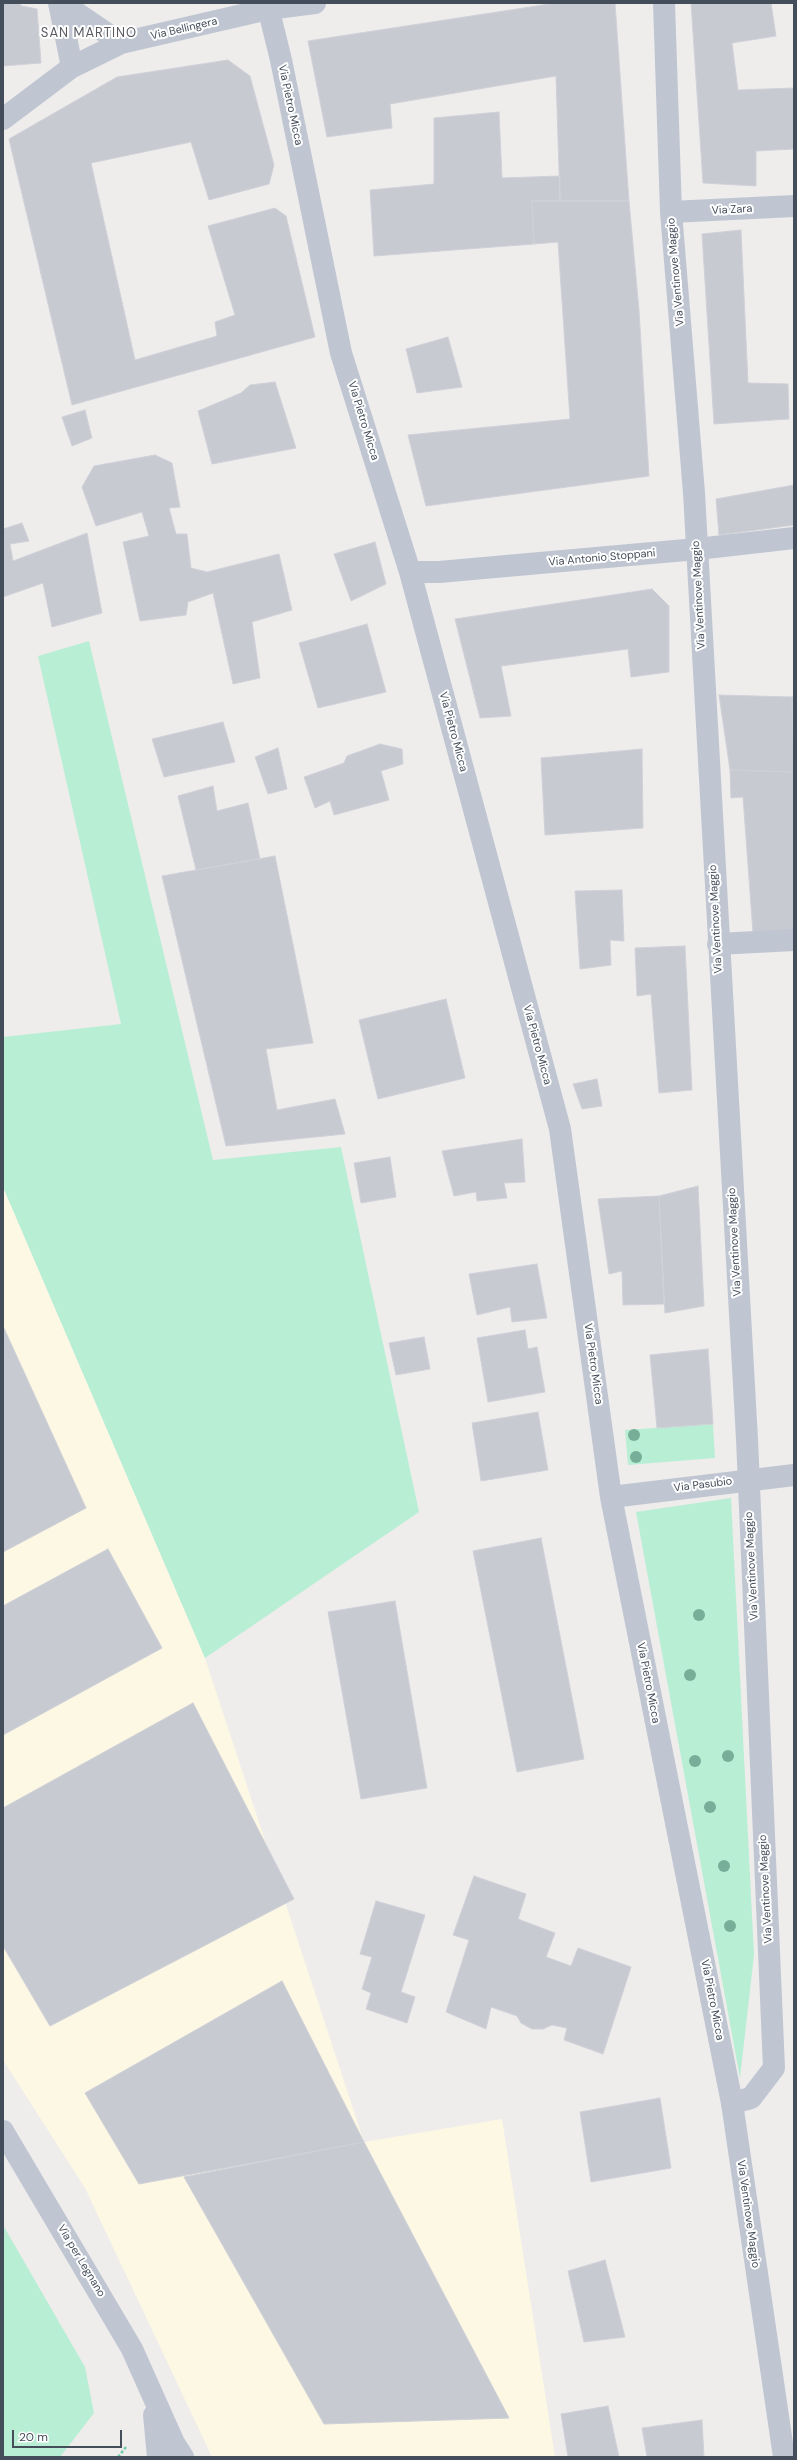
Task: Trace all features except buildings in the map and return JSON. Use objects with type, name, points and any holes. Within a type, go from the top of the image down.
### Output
[{"type":"street","points":[[61,3],[121,43]]},
{"type":"street","points":[[61,3],[72,66]]},
{"type":"street","name":"Via Bellingera","points":[[3,119],[72,66],[121,43],[267,6],[315,3]]},
{"type":"street","name":"Via Ventinove Maggio","points":[[664,3],[670,212],[697,549],[748,1480],[774,2068],[751,2098],[732,2103],[784,2457]]},
{"type":"street","name":"Via Pietro Micca","points":[[267,6],[281,60],[341,353],[410,572],[560,1129],[611,1497],[732,2103]]},
{"type":"street","name":"Via Zara","points":[[670,212],[794,206]]},
{"type":"street","name":"Via Antonio Stoppani","points":[[410,572],[439,572],[697,549],[794,538]]},
{"type":"street","points":[[718,944],[794,940]]},
{"type":"street","name":"Via Pasubio","points":[[611,1497],[794,1474]]},
{"type":"street","name":"Via per Legnano","points":[[3,2131],[129,2344],[174,2443],[184,2457]]},
{"type":"street","name":"Via per Legnano","points":[[151,2394],[158,2457]]},
{"type":"shaded area","points":[[3,1187],[205,1658],[364,2142],[502,2119],[555,2457],[212,2457],[85,2188],[3,2060]]},
{"type":"green space","points":[[89,641],[213,1160],[341,1147],[419,1512],[205,1658],[3,1187],[3,1037],[121,1024],[38,656]]},
{"type":"green space","points":[[713,1424],[715,1458],[628,1465],[625,1430]]},
{"type":"green space","points":[[731,1498],[754,1955],[740,2078],[636,1512]]},
{"type":"green space","points":[[3,2225],[85,2367],[94,2413],[60,2457],[3,2457]]},
{"type":"district","name":"SAN MARTINO","points":[[89,34]]}]
